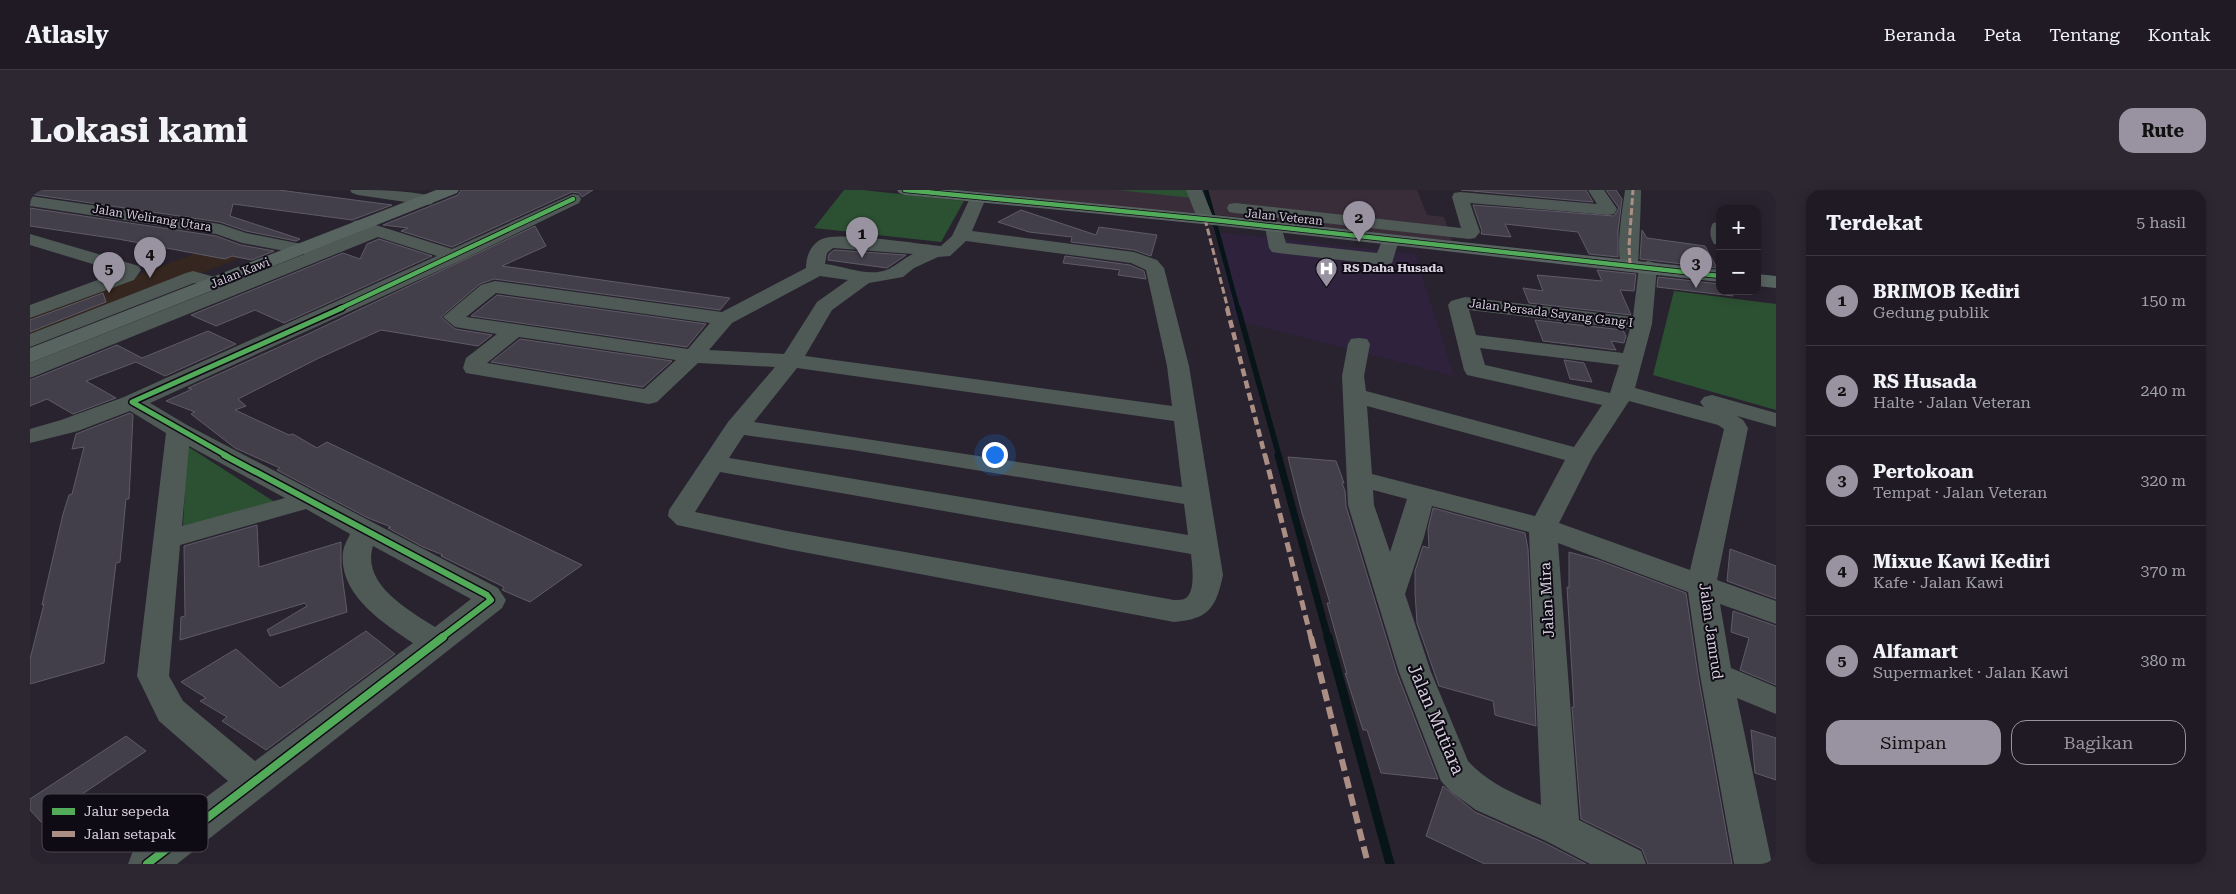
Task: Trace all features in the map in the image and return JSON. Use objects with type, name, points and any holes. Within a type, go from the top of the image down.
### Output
[{"type":"main road","name":"Jalan Kawi","points":[[30,356],[301,249],[368,228],[450,190]]},
{"type":"main road","name":"Jalan Veteran","points":[[905,190],[1218,217],[1274,226],[1319,225],[1390,240],[1716,276]]},
{"type":"main road","points":[[1761,280],[1776,282]]},
{"type":"street","points":[[358,190],[426,200]]},
{"type":"street","points":[[1194,190],[1218,217],[1469,234],[1471,232],[1460,197],[1608,210],[1596,190]]},
{"type":"street","points":[[1543,527],[1580,456],[1624,383],[1642,324],[1639,266],[1629,246],[1633,190]]},
{"type":"street","points":[[816,270],[814,261],[818,252],[830,242],[944,252],[951,249],[990,196]]},
{"type":"street","points":[[30,436],[53,432],[132,402],[455,256],[574,199]]},
{"type":"street","name":"Jalan Welirang Utara","points":[[30,201],[220,229],[242,238],[301,249]]},
{"type":"street","points":[[1274,226],[1278,248],[1349,257],[1385,259],[1390,240]]},
{"type":"street","points":[[30,371],[368,228],[455,256]]},
{"type":"street","points":[[864,278],[824,306],[791,362],[737,427],[682,510],[682,516],[787,540],[1174,611],[1189,610],[1197,607],[1202,600],[1208,575],[1178,366],[1155,268],[1134,258],[960,235]]},
{"type":"street","points":[[30,239],[132,270],[127,276],[30,312]]},
{"type":"street","points":[[515,330],[474,363],[474,368],[644,398],[653,394],[693,356],[725,318],[816,270],[827,270],[864,278],[896,273],[907,264],[933,252]]},
{"type":"street","points":[[30,341],[193,278],[214,283]]},
{"type":"street","points":[[725,318],[500,287],[488,289],[453,317],[462,323],[693,356],[791,362],[1186,415]]},
{"type":"street","name":"Jalan Persada Sayang Gang I","points":[[1467,340],[1458,306],[1459,303],[1642,324]]},
{"type":"street","points":[[1624,383],[1482,373],[1473,367],[1467,340],[1624,383],[1776,420]]},
{"type":"street","name":"Jalan Mutiara","points":[[1359,344],[1353,376],[1356,395],[1358,478],[1361,505],[1415,672],[1454,770],[1463,782],[1484,796],[1561,830],[1628,864]]},
{"type":"street","name":"Jalan Jamrud","points":[[1624,383],[1726,420],[1734,424],[1736,428],[1702,584],[1716,675],[1753,864]]},
{"type":"street","points":[[1356,395],[1580,456]]},
{"type":"street","points":[[132,402],[178,430],[487,595],[491,600],[208,817]]},
{"type":"street","points":[[737,427],[852,443],[1197,498]]},
{"type":"street","points":[[178,430],[153,676],[171,711],[254,781]]},
{"type":"street","points":[[712,464],[1204,547]]},
{"type":"street","points":[[1358,478],[1543,527],[1702,584],[1776,613]]},
{"type":"street","points":[[1390,594],[1410,537],[1421,495]]},
{"type":"street","points":[[167,539],[308,500]]},
{"type":"street","name":"Jalan Mira","points":[[1543,527],[1561,830]]},
{"type":"street","points":[[365,530],[357,551],[359,572],[376,600],[436,643]]},
{"type":"street","points":[[1716,675],[1776,701]]},
{"type":"street","points":[[147,864],[162,852]]},
{"type":"shaded area","points":[[967,190],[1192,190],[1197,215]]},
{"type":"shaded area","points":[[1204,190],[1417,190],[1427,215],[1444,217],[1452,241],[1209,214]]},
{"type":"shaded area","name":"RS Daha Husada","points":[[1216,232],[1415,254],[1454,376],[1235,320]]},
{"type":"shaded area","points":[[205,250],[243,257],[30,339],[30,315]]},
{"type":"green space","points":[[844,190],[863,190],[964,201],[941,242],[814,228]]},
{"type":"green space","points":[[1118,190],[1190,190],[1192,198]]},
{"type":"green space","points":[[1674,291],[1776,304],[1776,410],[1653,375]]},
{"type":"green space","points":[[187,446],[278,504],[183,527]]},
{"type":"building","points":[[30,190],[279,190],[392,205],[352,220],[233,204],[230,216],[300,239],[296,241],[246,231],[220,222],[30,194]]},
{"type":"building","points":[[461,190],[593,190],[582,197],[579,193],[572,192],[452,247],[401,231],[408,228],[383,225],[458,195]]},
{"type":"building","points":[[1461,190],[1586,190],[1593,202]]},
{"type":"building","points":[[1606,190],[1616,190],[1622,199],[1618,231],[1618,257],[1589,254],[1578,232],[1505,224],[1511,237],[1481,234],[1482,231],[1473,205],[1614,216],[1619,208]]},
{"type":"building","points":[[30,208],[216,236],[241,245],[274,251],[252,260],[232,256],[225,259],[118,239],[30,226]]},
{"type":"building","points":[[1021,210],[1096,235],[1099,227],[1157,235],[1151,256],[1134,250],[1071,242],[1072,237],[1029,232],[998,222]]},
{"type":"building","points":[[535,226],[546,246],[502,266],[730,298],[720,310],[494,279],[480,284],[441,317],[455,329],[492,335],[478,346],[381,330],[319,358],[238,399],[246,406],[235,410],[289,435],[293,434],[317,448],[327,442],[582,565],[530,602],[502,590],[504,587],[388,528],[391,527],[368,518],[277,470],[280,468],[235,448],[191,414],[195,412],[166,401],[192,389],[188,388],[308,334]]},
{"type":"building","points":[[1642,230],[1647,238],[1705,246],[1716,268],[1640,259]]},
{"type":"building","points":[[379,239],[432,256],[284,323],[255,310],[216,326],[191,315],[343,253],[360,259],[367,244]]},
{"type":"building","points":[[834,250],[906,255],[887,268],[828,260],[829,254]]},
{"type":"building","points":[[1065,256],[1130,265],[1144,271],[1146,279],[1118,275],[1120,270],[1063,263]]},
{"type":"building","points":[[1597,270],[1636,274],[1634,291],[1620,290],[1631,315],[1529,303],[1523,288],[1543,291],[1537,275],[1602,281]]},
{"type":"building","points":[[1658,277],[1716,284],[1716,294],[1657,287]]},
{"type":"building","points":[[103,293],[106,302],[30,332],[30,320]]},
{"type":"building","points":[[497,295],[706,324],[687,347],[471,316]]},
{"type":"building","points":[[1535,320],[1623,330],[1626,336],[1624,343],[1611,341],[1616,350],[1543,341]]},
{"type":"building","points":[[208,331],[236,344],[165,376],[136,362],[86,381],[116,398],[73,414],[47,399],[30,406],[30,380],[117,345],[142,358]]},
{"type":"building","points":[[520,339],[672,361],[643,387],[491,362]]},
{"type":"building","points":[[1564,360],[1584,363],[1592,382],[1570,379]]},
{"type":"building","points":[[130,413],[133,415],[129,499],[126,499],[120,562],[116,563],[104,663],[30,684],[30,659],[44,604],[42,605],[63,514],[69,495],[72,494],[84,447],[72,449],[76,434]]},
{"type":"building","points":[[1288,457],[1336,461],[1344,483],[1342,483],[1345,491],[1346,506],[1397,673],[1438,779],[1381,773],[1367,730],[1363,730],[1345,673],[1347,674],[1327,603],[1330,603],[1302,513]]},
{"type":"building","points":[[1433,508],[1525,533],[1528,549],[1536,726],[1495,715],[1493,701],[1439,686],[1417,623],[1415,593],[1415,571],[1423,546],[1429,548],[1428,529]]},
{"type":"building","points":[[257,525],[259,567],[341,542],[341,567],[347,612],[270,636],[267,630],[307,606],[305,603],[180,640],[181,617],[185,616],[184,546]]},
{"type":"building","points":[[1730,549],[1776,566],[1776,599],[1727,581]]},
{"type":"building","points":[[1569,552],[1598,560],[1686,593],[1698,675],[1732,864],[1648,864],[1642,849],[1581,819],[1572,707],[1574,707],[1567,587],[1569,588]]},
{"type":"building","points":[[1733,611],[1776,626],[1776,685],[1740,670],[1749,638],[1731,632]]},
{"type":"building","points":[[366,631],[395,654],[266,750],[222,721],[227,717],[200,701],[206,698],[181,682],[236,649],[280,688]]},
{"type":"building","points":[[1751,730],[1776,738],[1776,780],[1755,773]]},
{"type":"building","points":[[126,736],[146,751],[82,794],[42,794],[41,822],[30,810],[30,799]]},
{"type":"building","points":[[1443,786],[1475,812],[1545,843],[1586,864],[1485,864],[1426,836]]},
{"type":"waterway","points":[[1206,190],[1238,309]]},
{"type":"waterway","points":[[1238,308],[1279,456]]},
{"type":"waterway","points":[[1278,455],[1328,638]]},
{"type":"waterway","points":[[1328,637],[1390,864]]},
{"type":"marked path","points":[[1630,265],[1629,246],[1633,190]]},
{"type":"marked path","points":[[1205,219],[1368,864]]},
{"type":"cycle path","points":[[905,190],[1223,221],[1716,276]]},
{"type":"cycle path","points":[[208,817],[491,600],[487,595],[178,430],[132,402],[337,310],[573,199]]},
{"type":"cycle path","points":[[147,864],[163,852]]},
{"type":"place","name":"RS Husada","points":[[1359,242]]},
{"type":"place","name":"BRIMOB Kediri","points":[[862,258]]},
{"type":"place","name":"Mixue Kawi Kediri","points":[[150,278]]},
{"type":"place","name":"RS Daha Husada","points":[[1327,287]]},
{"type":"place","name":"Pertokoan","points":[[1696,288]]},
{"type":"place","name":"Alfamart","points":[[109,293]]}]
